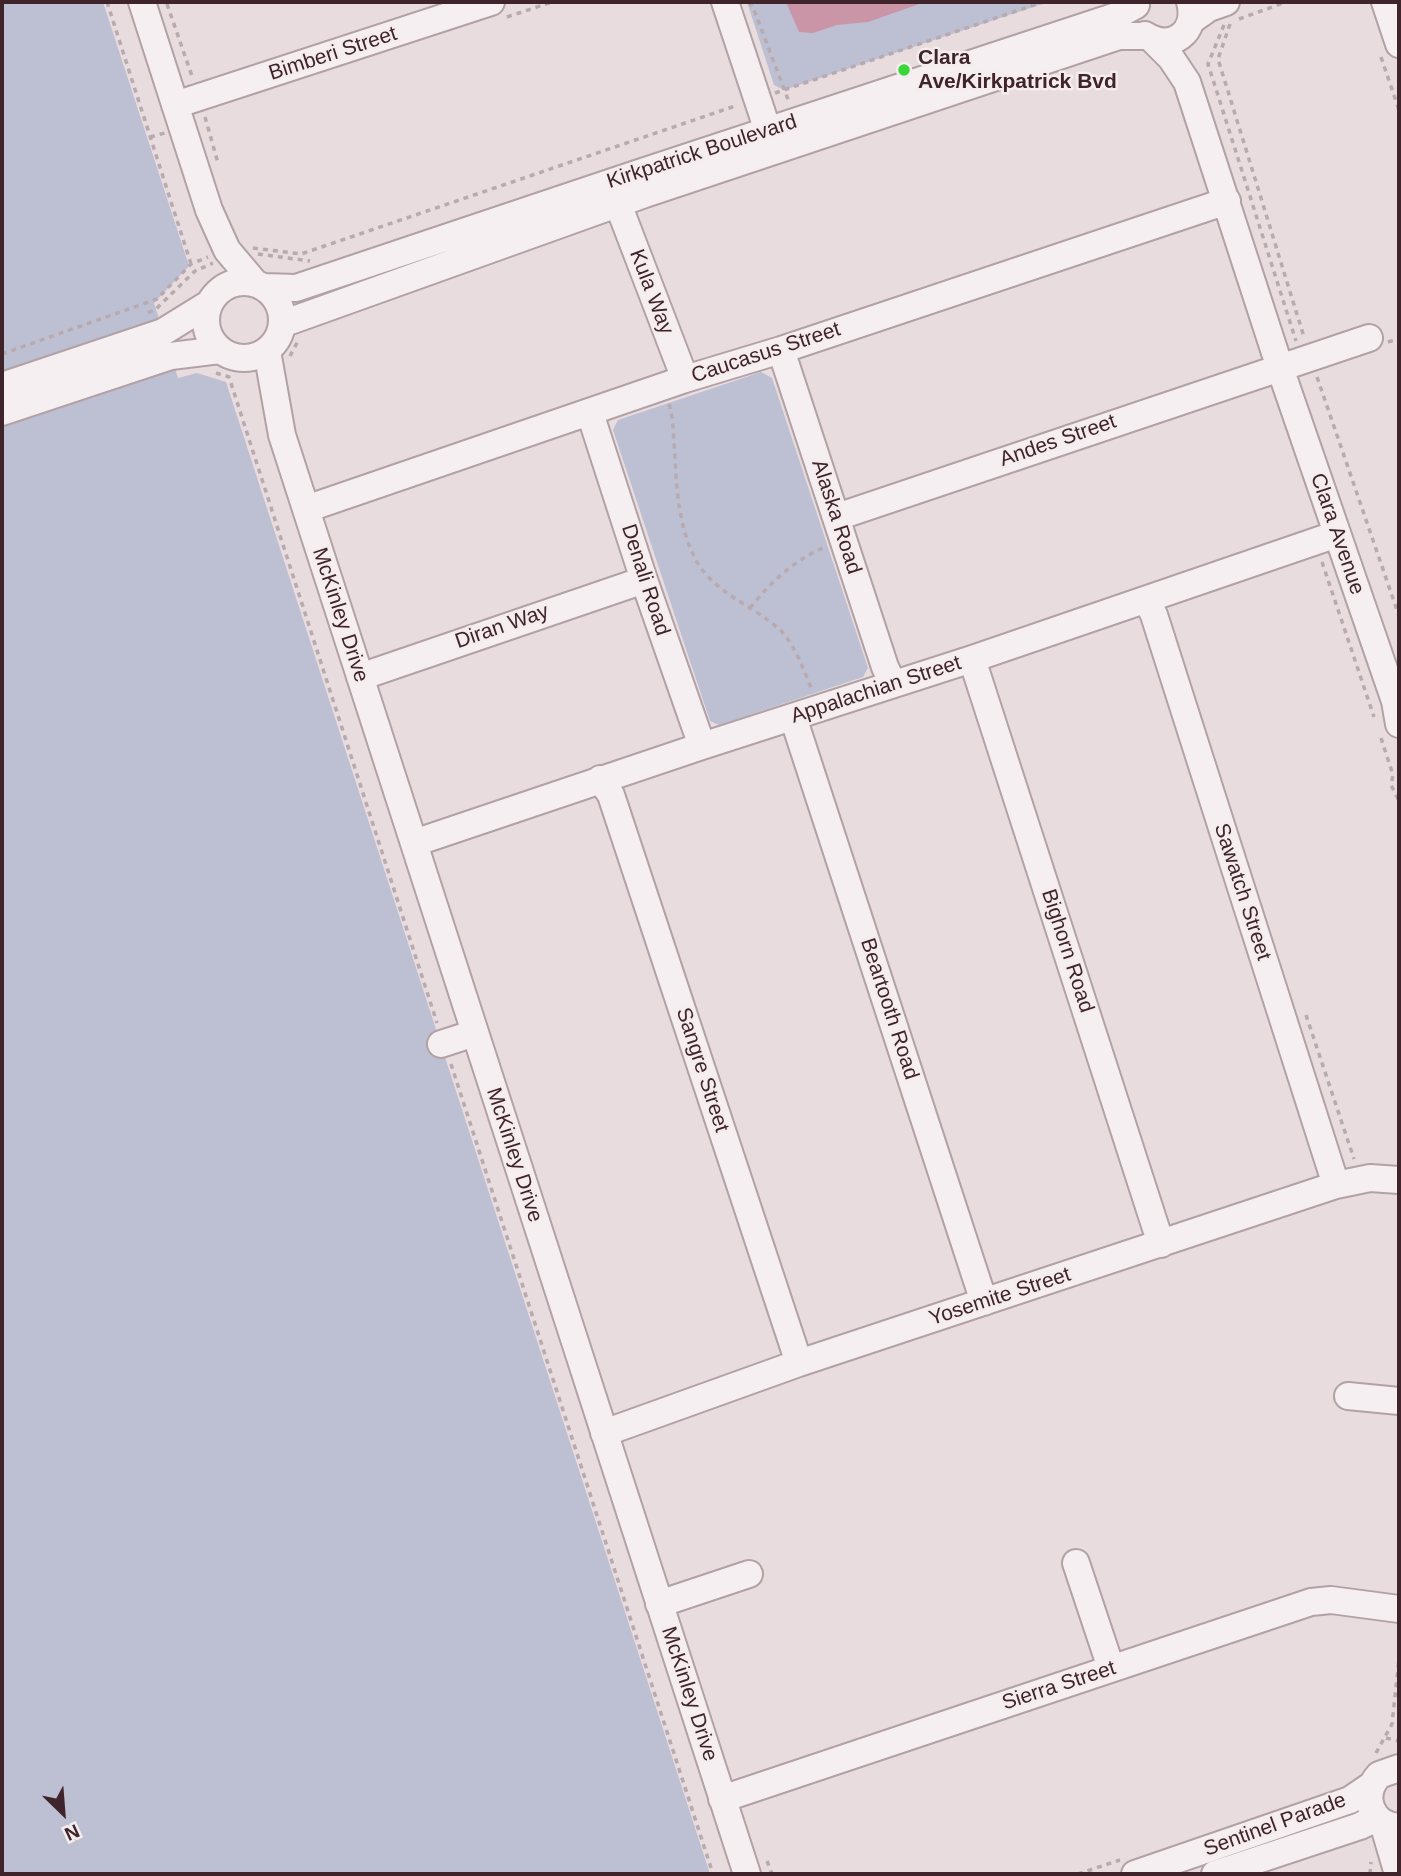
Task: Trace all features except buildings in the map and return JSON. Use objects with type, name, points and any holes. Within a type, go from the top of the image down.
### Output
[{"type":"street","points":[[142,2],[209,210],[214,298],[206,315],[207,328],[212,340],[226,353]]},
{"type":"street","name":"Bimberi Street","points":[[175,105],[491,2]]},
{"type":"street","points":[[726,2],[771,94],[772,141]]},
{"type":"street","points":[[1385,2],[1399,44]]},
{"type":"street","points":[[1190,17],[1222,3]]},
{"type":"street","points":[[1137,4],[1136,20],[1139,29],[1150,38]]},
{"type":"street","name":"Kirkpatrick Boulevard","points":[[290,333],[772,141],[1116,16],[1137,4]]},
{"type":"street","name":"Clara Avenue","points":[[1187,82],[1190,17]]},
{"type":"street","name":"Kirkpatrick Boulevard","points":[[259,285],[296,288],[1119,36],[1174,40],[1190,17]]},
{"type":"street","name":"Clara Avenue","points":[[1150,38],[1171,58],[1187,82],[1227,201],[1298,362],[1337,534],[1398,710]]},
{"type":"street","name":"Caucasus Street","points":[[309,519],[674,383],[781,350],[1227,201]]},
{"type":"street","name":"Kula Way","points":[[618,204],[674,383]]},
{"type":"street","points":[[2,412],[171,356],[226,353],[244,358],[277,356],[276,342],[290,333],[274,295],[211,256]]},
{"type":"street","points":[[2,386],[163,332],[214,298],[228,285],[241,281],[259,285]]},
{"type":"street","points":[[1298,362],[1369,338]]},
{"type":"street","name":"Alaska Road","points":[[781,350],[885,667],[893,684]]},
{"type":"street","name":"McKinley Drive","points":[[226,353],[251,376],[282,435],[747,1874]]},
{"type":"street","name":"McKinley Drive","points":[[277,356],[282,435]]},
{"type":"street","name":"Andes Street","points":[[840,528],[1298,362]]},
{"type":"street","name":"Denali Road","points":[[590,414],[702,746]]},
{"type":"street","name":"Appalachian Street","points":[[414,843],[600,779],[972,659],[1337,534]]},
{"type":"street","name":"Diran Way","points":[[360,677],[644,580]]},
{"type":"street","name":"Sawatch Street","points":[[1147,600],[1336,1185]]},
{"type":"street","name":"Bighorn Road","points":[[972,659],[1161,1244]]},
{"type":"street","name":"Beartooth Road","points":[[793,717],[984,1302]]},
{"type":"street","name":"Sangre Street","points":[[600,779],[611,795],[799,1363]]},
{"type":"street","points":[[441,1044],[475,1033]]},
{"type":"street","name":"Yosemite Street","points":[[604,1433],[799,1363],[1336,1185],[1370,1178],[1399,1180]]},
{"type":"street","points":[[1348,1396],[1399,1401]]},
{"type":"street","points":[[1076,1563],[1111,1668]]},
{"type":"street","points":[[659,1604],[749,1574]]},
{"type":"street","name":"Sierra Street","points":[[722,1798],[1311,1602],[1331,1600],[1399,1609]]},
{"type":"street","points":[[1393,1743],[1385,1775],[1369,1802],[1386,1823],[1398,1874]]},
{"type":"street","name":"Sentinel Parade","points":[[1135,1874],[1350,1800],[1385,1775]]},
{"type":"street","name":"Sentinel Parade","points":[[1215,1874],[1360,1826],[1386,1823]]},
{"type":"path","points":[[107,2],[211,256]]},
{"type":"path","points":[[749,2],[771,94]]},
{"type":"path","points":[[2,354],[157,299],[211,256],[242,246],[301,254],[1043,2]]},
{"type":"path","points":[[1286,2],[1230,22],[1218,59],[1298,362]]},
{"type":"path","points":[[1222,3],[1225,23],[1208,64],[1298,362],[1399,617]]},
{"type":"path","points":[[771,94],[789,102]]},
{"type":"path","points":[[277,356],[290,333]]},
{"type":"path","points":[[674,383],[672,417],[681,527],[697,562],[721,589],[781,631],[801,664],[820,708]]},
{"type":"path","points":[[282,539],[309,519]]},
{"type":"path","points":[[750,608],[769,585],[840,528]]},
{"type":"path","points":[[390,878],[421,869]]},
{"type":"path","points":[[1306,1015],[1354,1159]]},
{"type":"path","points":[[1393,1743],[1399,1741]]},
{"type":"shaded area","points":[[2,2],[103,2],[189,266],[154,303],[178,378],[197,373],[226,382],[710,1874],[2,1874]]},
{"type":"shaded area","points":[[747,2],[1048,2],[784,90],[774,85]]},
{"type":"shaded area","points":[[786,2],[925,2],[868,22],[837,25],[813,33],[799,32]]},
{"type":"shaded area","points":[[761,372],[772,378],[868,668],[863,677],[719,725],[710,721],[613,430],[618,420]]},
{"type":"place","name":"Clara Ave/Kirkpatrick Bvd","points":[[904,70]]}]
